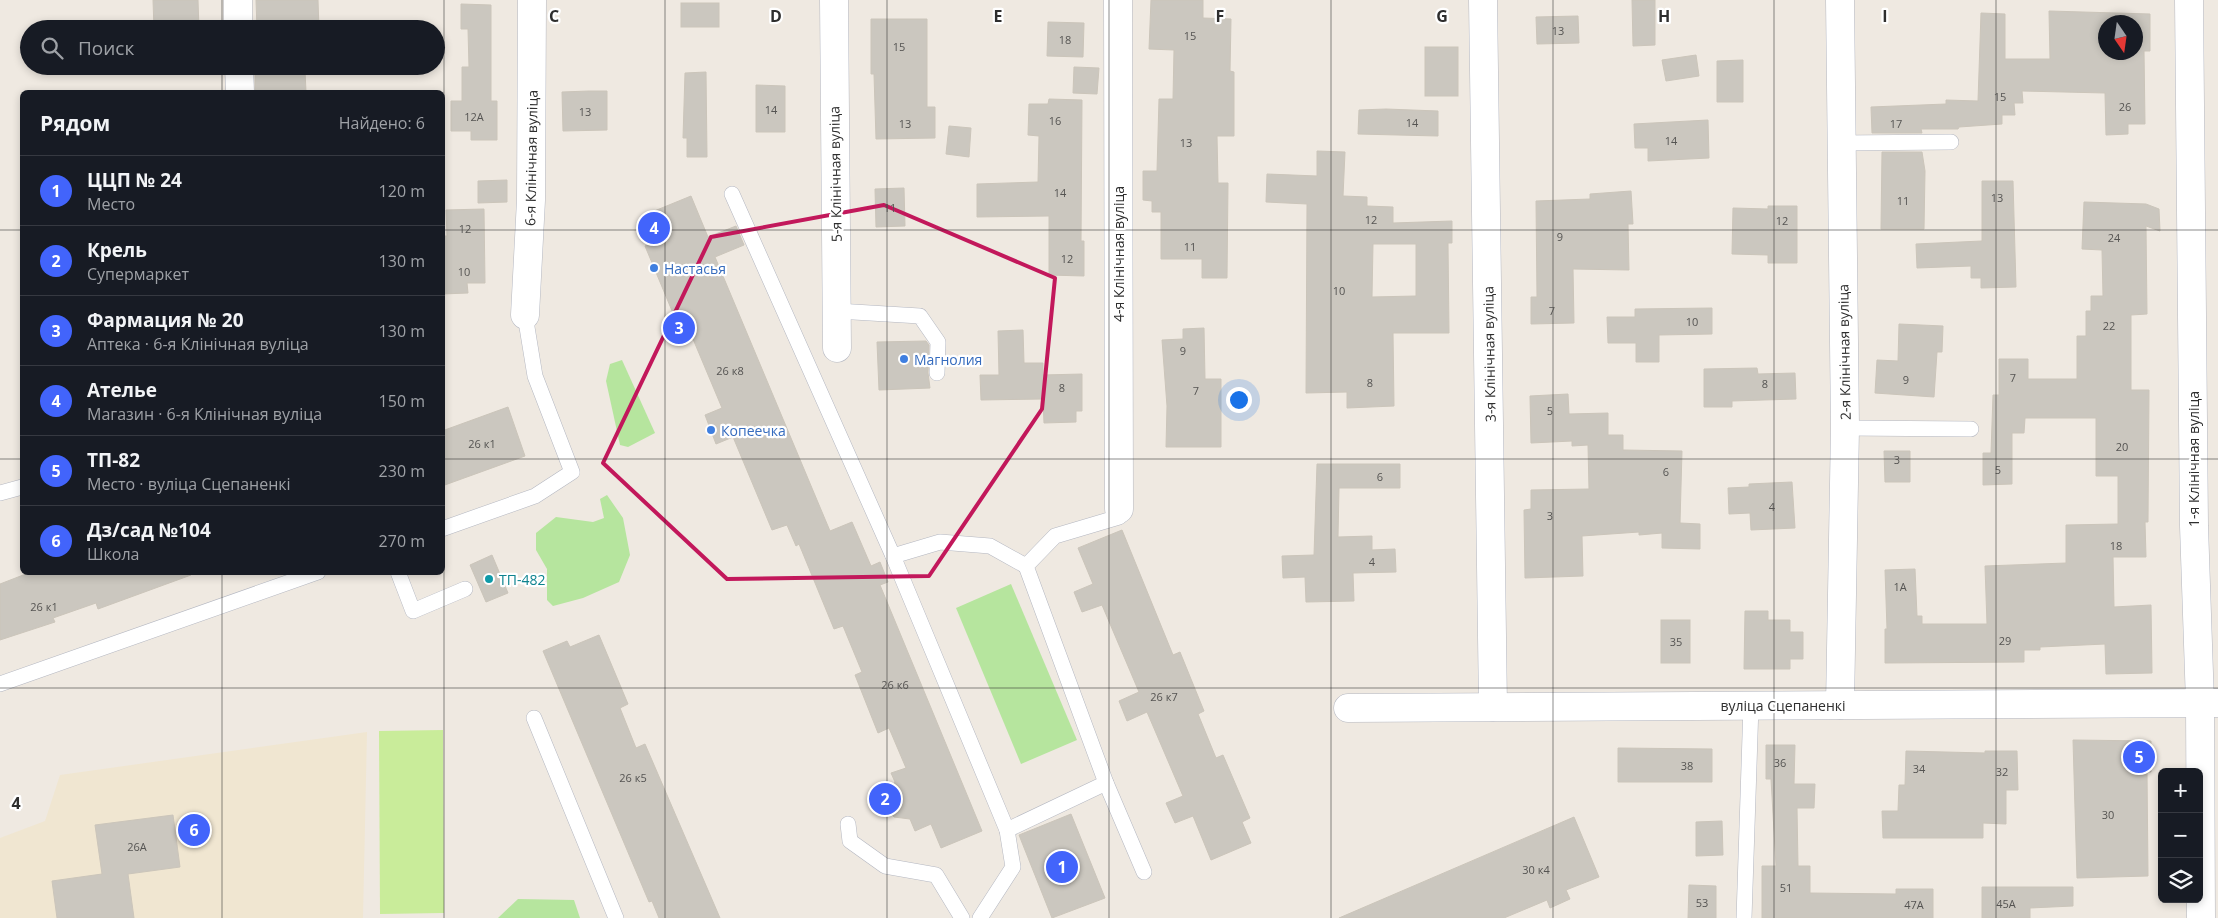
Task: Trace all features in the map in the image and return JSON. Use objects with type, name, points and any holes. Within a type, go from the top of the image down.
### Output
[{"type":"street","points":[[238,0],[238,20]]},
{"type":"street","name":"6-я Клінічная вуліца","points":[[526,315],[531,200],[532,0]]},
{"type":"street","name":"5-я Клінічная вуліца","points":[[834,0],[838,348]]},
{"type":"street","name":"4-я Клінічная вуліца","points":[[1118,0],[1119,509]]},
{"type":"street","name":"3-я Клінічная вуліца","points":[[1483,0],[1493,707]]},
{"type":"street","name":"2-я Клінічная вуліца","points":[[1840,0],[1845,428],[1840,705]]},
{"type":"street","name":"1-я Клінічная вуліца","points":[[2189,0],[2194,526],[2209,703],[2201,918]]},
{"type":"street","points":[[240,75],[240,90]]},
{"type":"street","name":"вуліца Сцепаненкі","points":[[1348,708],[2209,703]]},
{"type":"lane","points":[[1841,143],[1951,142]]},
{"type":"lane","points":[[732,194],[893,556],[1007,830],[1013,867],[980,918]]},
{"type":"lane","points":[[837,311],[920,316],[938,342],[937,373]]},
{"type":"lane","points":[[445,528],[536,496],[572,472],[535,376],[526,315]]},
{"type":"lane","points":[[1845,428],[1971,429]]},
{"type":"lane","points":[[0,493],[20,488]]},
{"type":"lane","points":[[1026,566],[1055,536],[1119,517],[1119,509]]},
{"type":"lane","points":[[893,556],[940,542],[990,546],[1026,566],[1106,784],[1144,872]]},
{"type":"lane","points":[[0,684],[309,575]]},
{"type":"lane","points":[[399,575],[414,611],[466,589]]},
{"type":"lane","points":[[1744,918],[1751,705]]},
{"type":"lane","points":[[534,718],[616,918]]},
{"type":"lane","points":[[1007,830],[1106,784]]},
{"type":"lane","points":[[848,824],[850,840],[885,866],[936,875],[962,918]]},
{"type":"highlighted area","points":[[884,205],[1055,278],[1042,409],[929,576],[727,579],[603,463],[711,237]]},
{"type":"shaded area","points":[[367,732],[363,918],[0,918],[0,838],[45,821],[60,775]]},
{"type":"green space","points":[[622,360],[655,433],[628,447],[620,445],[606,381],[610,364]]},
{"type":"green space","points":[[607,495],[623,518],[630,555],[619,582],[583,598],[553,606],[547,600],[547,569],[536,550],[536,533],[556,517],[593,522],[604,518],[600,499]]},
{"type":"green space","points":[[1011,584],[1077,740],[1021,764],[956,608]]},
{"type":"green space","points":[[443,730],[444,913],[380,914],[379,731]]},
{"type":"green space","points":[[518,899],[574,900],[580,918],[498,918]]},
{"type":"building","points":[[153,0],[198,0],[199,20],[154,20]]},
{"type":"building","points":[[256,0],[318,0],[319,20],[257,20]]},
{"type":"building","points":[[1151,0],[1203,0],[1203,18],[1231,19],[1230,71],[1234,72],[1234,136],[1217,136],[1218,183],[1228,183],[1227,278],[1202,278],[1202,259],[1161,259],[1161,212],[1152,212],[1152,201],[1143,200],[1143,171],[1157,171],[1159,99],[1173,99],[1174,50],[1149,49]]},
{"type":"building","points":[[1632,0],[1655,0],[1655,45],[1633,46]]},
{"type":"building","points":[[681,3],[719,3],[719,27],[681,27]]},
{"type":"building","points":[[461,4],[491,5],[491,101],[497,101],[497,140],[471,140],[471,131],[451,131],[451,101],[462,101],[462,67],[469,67],[468,29],[461,29]]},
{"type":"building","points":[[2049,11],[2150,14],[2150,51],[2144,51],[2145,124],[2128,124],[2128,134],[2106,135],[2105,93],[2022,91],[2023,103],[2014,103],[2015,115],[2002,115],[2002,124],[1959,127],[1958,129],[1921,129],[1922,133],[1872,133],[1871,107],[1946,104],[1946,100],[1978,101],[1981,13],[2005,14],[2005,59],[2050,59]]},
{"type":"building","points":[[1578,16],[1579,43],[1537,44],[1536,17]]},
{"type":"building","points":[[871,19],[927,19],[927,107],[935,107],[935,138],[876,139],[874,74],[871,74]]},
{"type":"building","points":[[1048,22],[1084,23],[1083,57],[1047,56]]},
{"type":"building","points":[[1425,47],[1458,47],[1458,96],[1425,96]]},
{"type":"building","points":[[1696,55],[1699,76],[1666,81],[1662,60]]},
{"type":"building","points":[[1743,60],[1743,102],[1717,102],[1717,61]]},
{"type":"building","points":[[1074,67],[1099,68],[1097,94],[1073,93]]},
{"type":"building","points":[[706,72],[707,157],[687,157],[687,138],[683,138],[685,73]]},
{"type":"building","points":[[255,75],[305,75],[306,90],[255,90]]},
{"type":"building","points":[[756,85],[785,86],[785,132],[756,132]]},
{"type":"building","points":[[607,91],[607,130],[563,131],[562,92]]},
{"type":"building","points":[[1049,99],[1082,100],[1081,241],[1084,241],[1084,276],[1049,275],[1049,216],[977,217],[977,184],[1038,182],[1039,136],[1028,135],[1029,104],[1048,104]]},
{"type":"building","points":[[1359,110],[1438,111],[1438,136],[1358,134]]},
{"type":"building","points":[[1708,120],[1709,158],[1648,161],[1648,148],[1635,148],[1634,124]]},
{"type":"building","points":[[949,126],[971,128],[969,157],[946,154]]},
{"type":"building","points":[[1317,151],[1345,152],[1343,196],[1367,197],[1367,206],[1393,207],[1393,223],[1452,221],[1452,243],[1448,243],[1449,333],[1393,333],[1394,406],[1347,408],[1347,392],[1306,393],[1307,204],[1266,202],[1267,174],[1317,176]],"holes":[[[1373,244],[1416,244],[1416,296],[1372,297]]]},
{"type":"building","points":[[1882,152],[1922,152],[1925,171],[1924,229],[1881,229]]},
{"type":"building","points":[[507,180],[507,202],[478,203],[478,181]]},
{"type":"building","points":[[1982,181],[2013,181],[2016,287],[1981,288],[1981,278],[1971,278],[1971,266],[1917,268],[1916,244],[1982,241]]},
{"type":"building","points":[[904,188],[905,226],[876,227],[875,189]]},
{"type":"building","points":[[1631,191],[1633,224],[1628,224],[1629,270],[1573,269],[1574,323],[1531,324],[1531,297],[1537,297],[1536,201],[1590,199],[1590,194]]},
{"type":"building","points":[[691,196],[708,237],[736,226],[744,245],[715,257],[830,531],[852,522],[871,566],[880,562],[888,582],[880,585],[982,831],[941,848],[931,824],[915,831],[910,819],[894,817],[886,809],[885,799],[895,782],[891,773],[906,768],[889,728],[878,733],[855,675],[862,672],[843,626],[834,629],[799,544],[796,546],[787,525],[772,530],[733,437],[716,444],[705,415],[722,408],[693,339],[685,342],[645,246],[659,240],[647,214]]},
{"type":"building","points":[[2084,202],[2146,204],[2159,209],[2160,231],[2146,226],[2147,314],[2131,315],[2131,390],[2149,390],[2148,522],[2145,522],[2146,557],[2113,557],[2114,607],[2151,605],[2152,673],[2106,674],[2105,644],[2040,647],[2040,650],[2024,650],[2024,662],[1885,663],[1885,629],[1887,629],[1885,570],[1915,569],[1917,616],[1922,616],[1922,624],[1987,624],[1985,566],[2066,563],[2066,525],[2118,524],[2118,476],[2096,476],[2096,418],[2025,418],[2024,433],[2012,433],[2012,484],[1983,485],[1983,453],[1991,453],[1993,395],[1999,395],[1999,359],[2028,359],[2028,379],[2077,379],[2077,336],[2086,336],[2086,311],[2091,311],[2091,296],[2103,296],[2102,250],[2082,249]]},
{"type":"building","points":[[1768,206],[1797,206],[1797,263],[1768,263],[1768,255],[1732,254],[1733,208],[1768,209]]},
{"type":"building","points":[[484,209],[485,283],[467,283],[468,293],[445,294],[446,210]]},
{"type":"building","points":[[1712,308],[1712,334],[1659,335],[1659,362],[1636,362],[1636,343],[1608,343],[1607,317],[1635,317],[1635,309]]},
{"type":"building","points":[[1899,324],[1943,326],[1942,352],[1937,352],[1934,397],[1875,393],[1877,360],[1898,361]]},
{"type":"building","points":[[1204,328],[1205,379],[1221,379],[1221,447],[1166,447],[1167,406],[1162,340],[1183,339],[1183,329]]},
{"type":"building","points":[[1023,330],[1024,363],[1043,363],[1043,375],[1082,374],[1082,411],[1076,411],[1076,422],[1044,423],[1043,399],[981,400],[980,375],[999,375],[998,331]]},
{"type":"building","name":"Магнолия","points":[[926,341],[929,345],[928,373],[930,388],[879,390],[877,342]]},
{"type":"building","points":[[1757,368],[1758,374],[1795,373],[1796,399],[1732,401],[1732,407],[1704,407],[1704,369]]},
{"type":"building","points":[[1568,394],[1569,414],[1608,413],[1608,435],[1623,435],[1623,450],[1682,451],[1680,523],[1700,524],[1700,549],[1662,548],[1662,533],[1639,535],[1639,532],[1582,536],[1583,576],[1525,578],[1524,510],[1531,509],[1531,490],[1589,489],[1588,445],[1572,446],[1572,441],[1531,443],[1530,396]]},
{"type":"building","points":[[508,407],[525,456],[445,485],[445,430]]},
{"type":"building","points":[[1884,451],[1910,451],[1910,482],[1885,482]]},
{"type":"building","points":[[1317,464],[1400,464],[1400,488],[1339,488],[1338,537],[1372,536],[1372,550],[1395,549],[1396,572],[1353,573],[1354,601],[1306,602],[1305,577],[1283,578],[1282,556],[1314,555]]},
{"type":"building","points":[[1792,482],[1795,528],[1751,530],[1750,513],[1729,514],[1728,488],[1749,487],[1749,484]]},
{"type":"building","points":[[1122,530],[1173,655],[1180,652],[1204,711],[1198,714],[1216,758],[1223,755],[1250,818],[1242,822],[1251,843],[1211,860],[1193,816],[1175,823],[1166,803],[1183,796],[1147,712],[1127,721],[1119,701],[1139,692],[1102,605],[1082,612],[1074,592],[1093,584],[1078,548]]},
{"type":"building","name":"ТП-482","points":[[492,555],[508,593],[486,602],[470,565]]},
{"type":"building","points":[[23,575],[191,575],[98,609],[96,603],[53,618],[55,622],[0,640],[0,584]]},
{"type":"building","points":[[1745,611],[1768,611],[1768,620],[1790,620],[1790,632],[1803,632],[1803,659],[1790,659],[1790,669],[1744,669]]},
{"type":"building","points":[[1661,620],[1690,620],[1690,663],[1661,663]]},
{"type":"building","points":[[599,635],[628,704],[620,708],[636,748],[645,744],[720,918],[659,918],[652,901],[649,902],[543,651],[567,641],[570,647]]},
{"type":"building","points":[[2073,740],[2151,741],[2151,772],[2147,772],[2148,876],[2077,878]]},
{"type":"building","points":[[1766,745],[1795,745],[1794,784],[1815,784],[1814,808],[1797,808],[1798,866],[1810,866],[1810,893],[1896,894],[1896,889],[1933,889],[1933,918],[1762,918],[1762,866],[1776,866],[1771,779],[1766,779]]},
{"type":"building","points":[[1618,748],[1712,749],[1712,782],[1618,782]]},
{"type":"building","points":[[1906,751],[1985,753],[1985,751],[2017,751],[2018,790],[2006,790],[2006,824],[1983,823],[1983,838],[1883,838],[1882,811],[1898,811],[1899,785],[1905,785]]},
{"type":"building","points":[[1071,814],[1105,898],[1052,918],[1019,835]]},
{"type":"building","points":[[173,815],[180,867],[128,874],[134,918],[57,918],[52,881],[102,874],[95,825]]},
{"type":"building","points":[[1574,817],[1599,877],[1566,890],[1570,899],[1550,908],[1547,900],[1504,918],[1339,918]]},
{"type":"building","points":[[1722,821],[1723,855],[1696,856],[1696,822]]},
{"type":"building","points":[[1689,885],[1716,886],[1716,918],[1688,918]]},
{"type":"building","points":[[1982,887],[2073,887],[2073,906],[2030,908],[2030,918],[1982,918]]},
{"type":"place","name":"Ателье","points":[[654,228]]},
{"type":"place","name":"Настасья","points":[[654,268]]},
{"type":"place","name":"Фармация № 20","points":[[679,328]]},
{"type":"place","name":"Магнолия","points":[[904,359]]},
{"type":"place","name":"Копеечка","points":[[711,430]]},
{"type":"place","name":"ТП-482","points":[[489,579]]},
{"type":"place","name":"ТП-82","points":[[2139,757]]},
{"type":"place","name":"Крель","points":[[885,799]]},
{"type":"place","name":"Дз/сад №104","points":[[194,830]]},
{"type":"place","name":"ЦЦП № 24","points":[[1062,867]]}]
